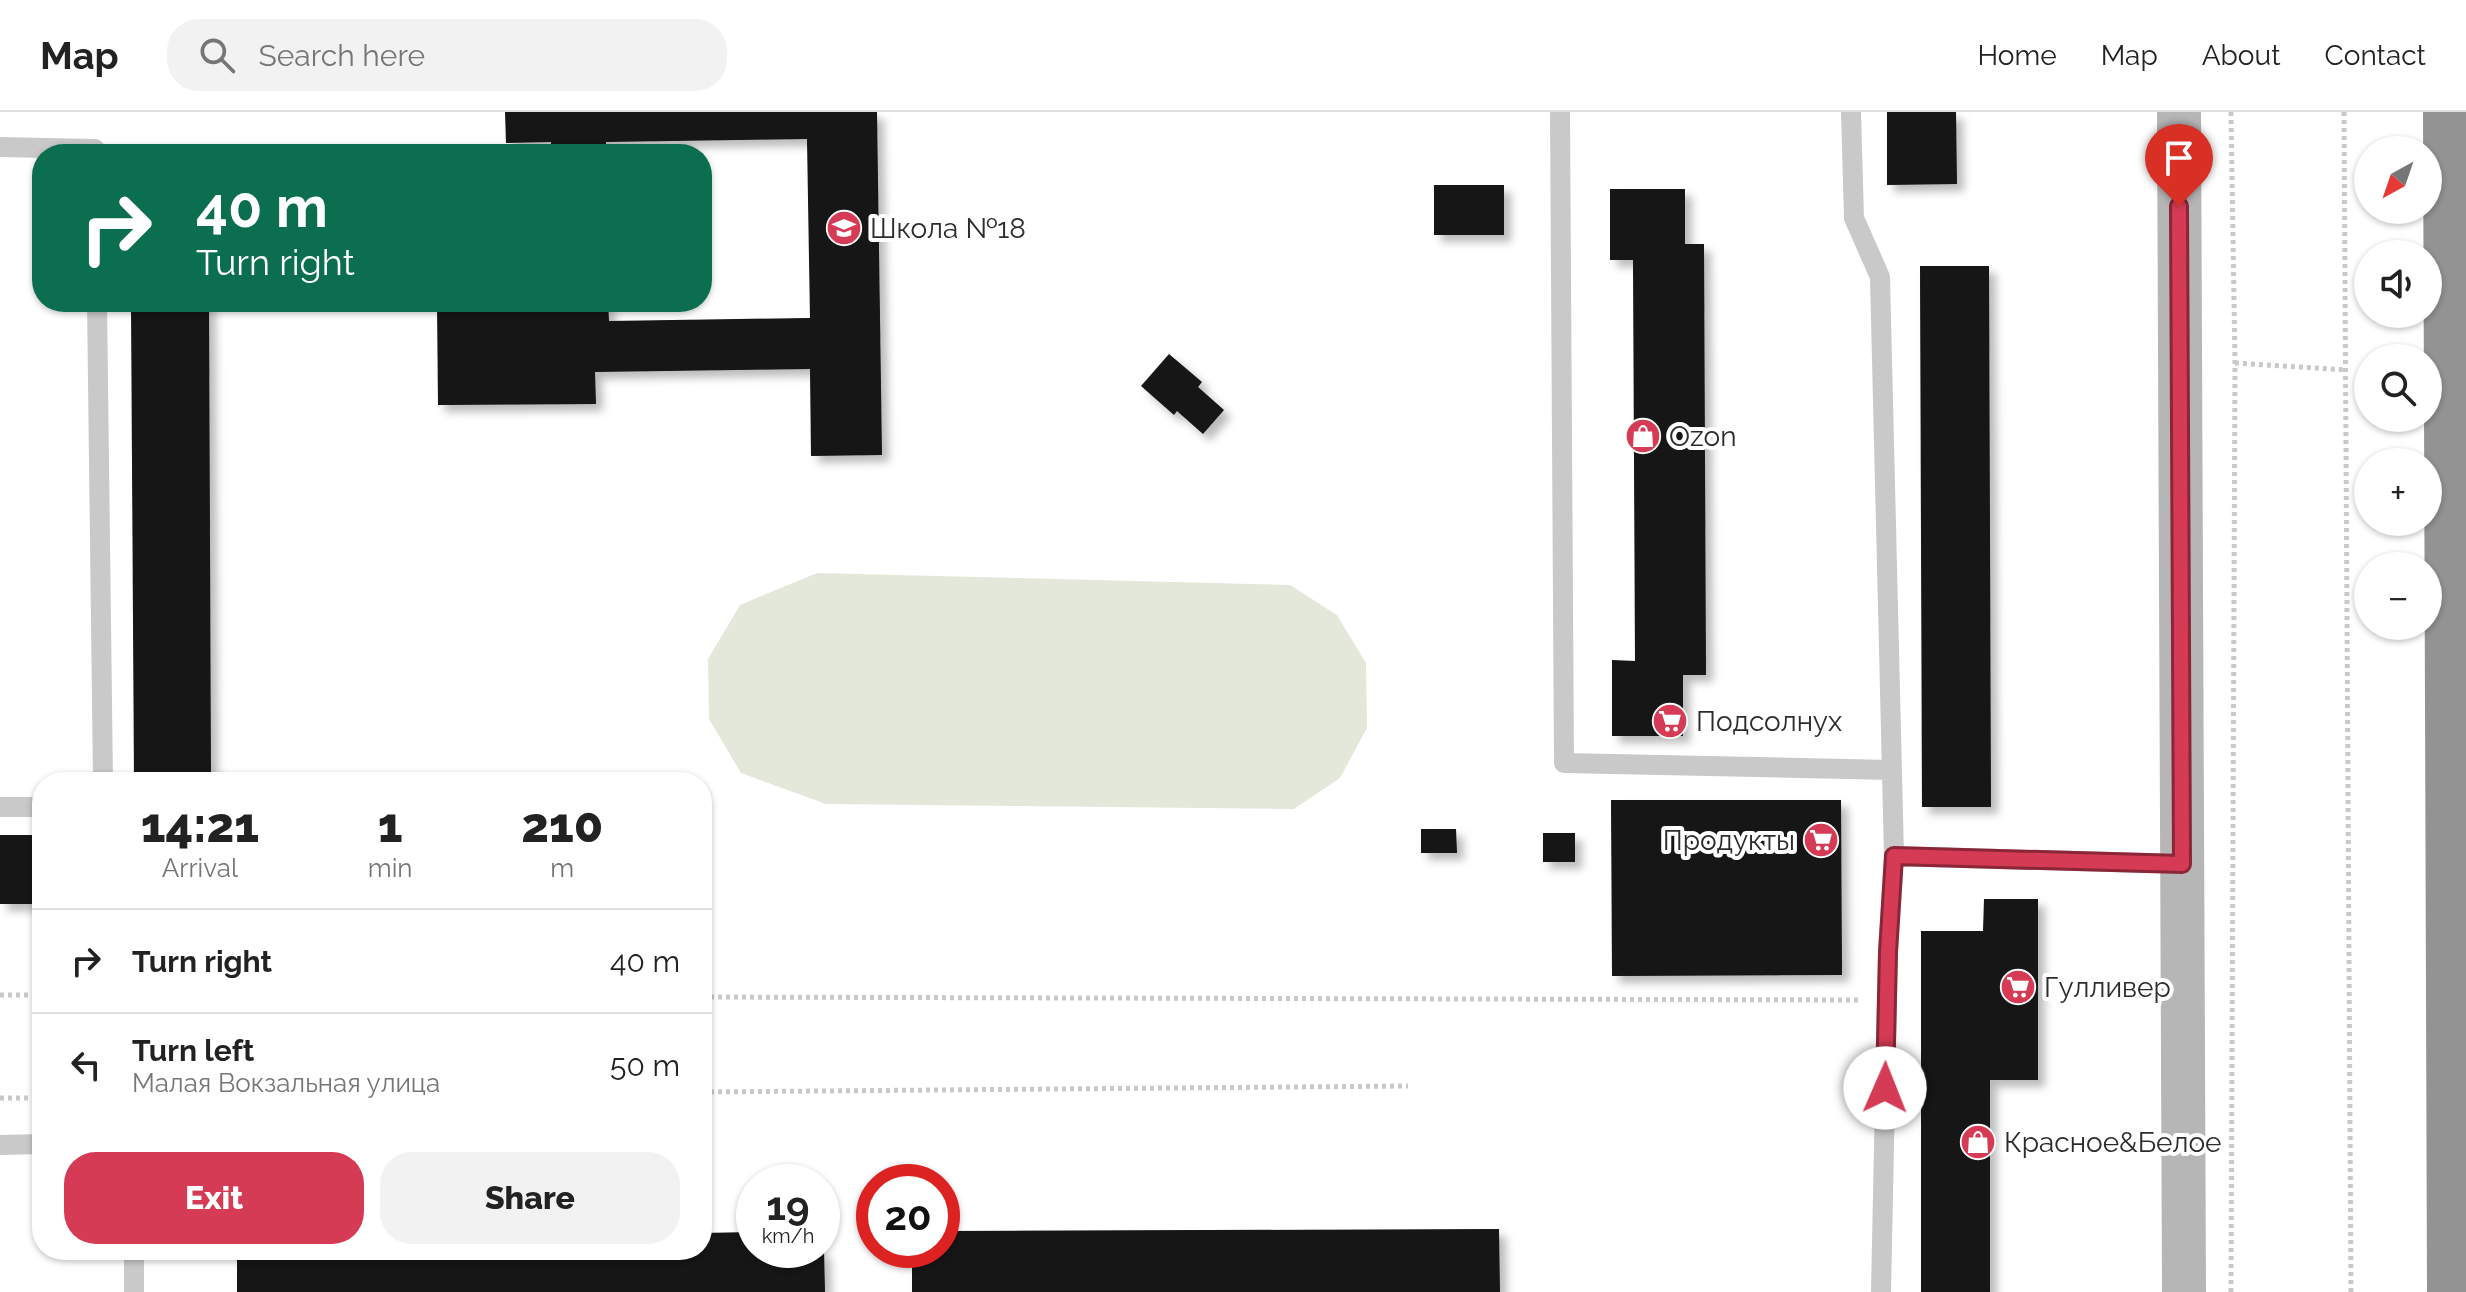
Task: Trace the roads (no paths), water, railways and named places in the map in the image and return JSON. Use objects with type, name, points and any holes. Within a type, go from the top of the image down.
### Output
[{"type":"highway","points":[[2445,112],[2456,602],[2455,1282]]},
{"type":"street","points":[[2179,112],[2184,1292]]},
{"type":"lane","points":[[1560,112],[1564,763],[1892,770]]},
{"type":"lane","points":[[1851,112],[1854,218],[1880,277],[1894,856],[1887,1000],[1881,1292]]},
{"type":"lane","points":[[0,147],[32,148]]},
{"type":"lane","points":[[97,312],[103,772]]},
{"type":"lane","points":[[0,807],[32,807]]},
{"type":"lane","points":[[1894,856],[2182,864]]},
{"type":"lane","points":[[0,1145],[32,1144]]},
{"type":"lane","points":[[134,1260],[134,1291]]},
{"type":"place","name":"Школа №18","points":[[844,228]]},
{"type":"place","name":"Ozon","points":[[1643,436]]},
{"type":"place","name":"Подсолнух","points":[[1670,721]]},
{"type":"place","name":"Продукты","points":[[1821,840]]},
{"type":"place","name":"Гулливер","points":[[2018,987]]},
{"type":"place","name":"Красное&Белое","points":[[1978,1142]]}]
